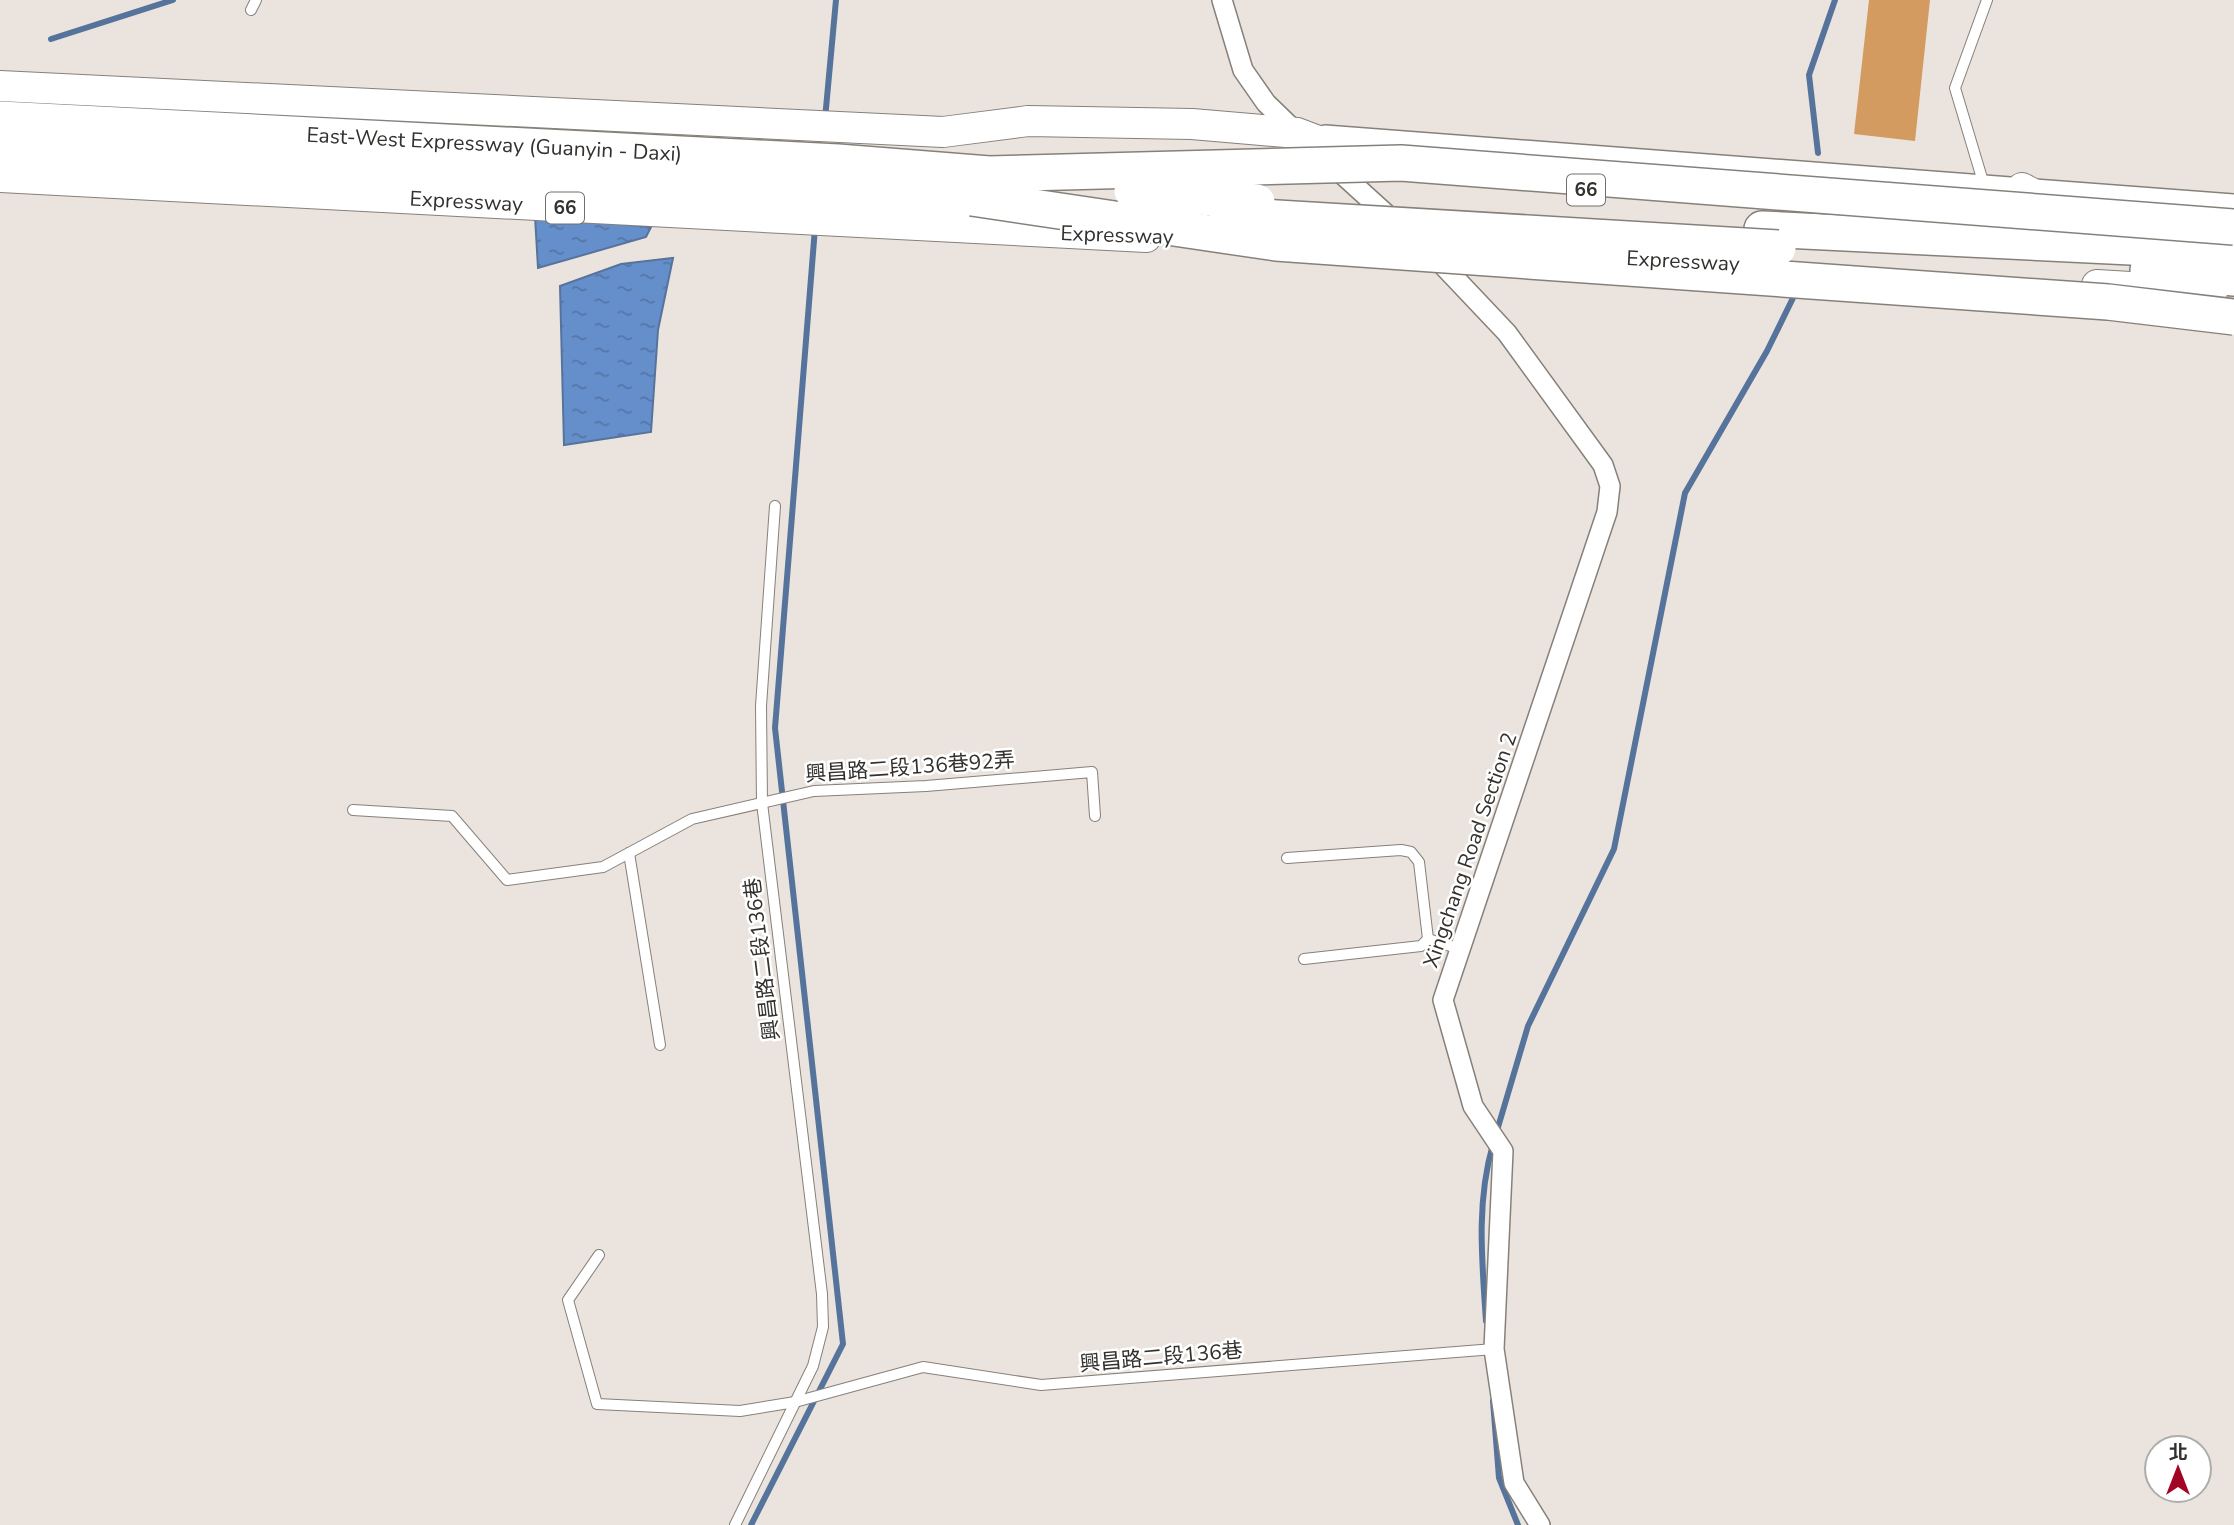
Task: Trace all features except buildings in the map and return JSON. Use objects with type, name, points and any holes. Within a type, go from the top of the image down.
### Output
[{"type":"highway","name":"East-West Expressway (Guanyin - Daxi)","points":[[0,120],[838,162],[981,186]]},
{"type":"highway","name":"East-West Expressway (Guanyin - Daxi)","points":[[0,149],[981,186]]},
{"type":"highway","name":"66","points":[[981,186],[1401,163],[2234,226]]},
{"type":"highway","name":"66","points":[[981,186],[1276,243],[2095,301],[2234,317]]},
{"type":"highway","points":[[981,186],[1523,235],[1770,238],[2234,250]]},
{"type":"highway","points":[[1770,238],[2234,278]]},
{"type":"main road","name":"66","points":[[0,86],[943,132],[1028,121],[1192,124],[1297,133],[1392,168],[1498,183],[2144,232],[2234,250]]},
{"type":"main road","name":"Expressway","points":[[0,177],[1131,237],[1279,238],[2234,293]]},
{"type":"main road","points":[[2022,188],[2096,229]]},
{"type":"street","name":"Xingchang Road Section 2","points":[[1222,0],[1244,70],[1266,103],[1446,267],[1507,333],[1603,464],[1610,486],[1607,512],[1443,1000],[1473,1107],[1503,1151],[1494,1349],[1514,1483],[1540,1525]]},
{"type":"street","points":[[1297,133],[2234,204]]},
{"type":"street","name":"Expressway","points":[[1446,267],[2234,324]]},
{"type":"lane","points":[[1984,186],[1955,88],[1987,0]]},
{"type":"lane","name":"興昌路二段136巷","points":[[735,1525],[813,1366],[822,1327],[822,1294],[762,803],[761,706],[775,506]]},
{"type":"lane","name":"興昌路二段136巷92弄","points":[[353,810],[452,816],[506,880],[603,867],[692,819],[814,790],[926,786],[1092,772],[1095,816]]},
{"type":"lane","points":[[1287,858],[1401,850],[1411,852],[1419,862],[1428,939]]},
{"type":"lane","points":[[629,853],[660,1045]]},
{"type":"lane","points":[[1428,939],[1460,949]]},
{"type":"lane","points":[[1304,959],[1421,946],[1428,939]]},
{"type":"lane","name":"興昌路二段136巷","points":[[599,1255],[568,1300],[597,1404],[740,1411],[795,1402],[922,1367],[1041,1385],[1494,1349]]},
{"type":"water","points":[[535,216],[651,227],[646,237],[538,268]]},
{"type":"water","points":[[673,258],[658,330],[651,432],[564,445],[560,286],[621,264]]},
{"type":"waterway","points":[[51,39],[173,0]]},
{"type":"waterway","points":[[825,119],[836,0]]},
{"type":"waterway","points":[[1818,153],[1809,75],[1835,0]]},
{"type":"waterway","points":[[751,1525],[843,1344],[775,728],[815,228]]},
{"type":"waterway","points":[[1496,1134],[1528,1026],[1614,849],[1685,493],[1767,351],[1793,298]]},
{"type":"waterway","points":[[1486,1321],[1482,1210],[1493,1144]]},
{"type":"waterway","points":[[1493,1401],[1499,1478],[1518,1525]]}]
